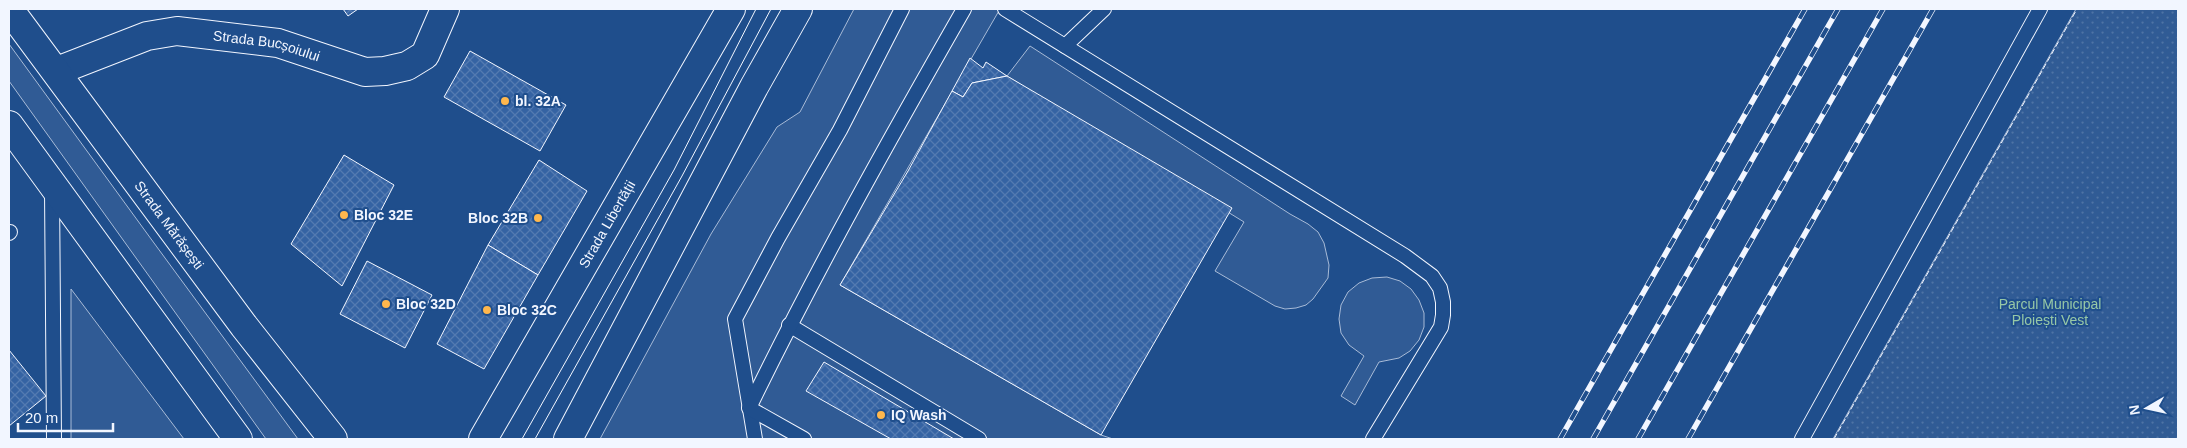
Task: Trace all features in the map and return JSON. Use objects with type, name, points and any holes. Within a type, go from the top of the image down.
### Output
[{"type":"main road","name":"Strada Mărășești","points":[[9,9],[57,71],[244,326],[333,439]]},
{"type":"main road","name":"Strada Bucșoiului","points":[[57,71],[147,36],[177,31],[278,43],[364,72],[385,71],[407,66],[424,55],[445,9]]},
{"type":"main road","name":"Strada Libertății","points":[[483,439],[731,9]]},
{"type":"main road","points":[[568,439],[798,9]]},
{"type":"main road","points":[[9,125],[238,439]]},
{"type":"lane","points":[[755,439],[735,319],[778,238],[840,130],[902,9]]},
{"type":"lane","points":[[749,408],[789,325],[964,9]]},
{"type":"lane","points":[[1005,9],[1405,256],[1432,276],[1440,288],[1443,302],[1440,327],[1373,439]]},
{"type":"lane","points":[[1065,46],[1104,9]]},
{"type":"lane","points":[[1802,439],[2040,9]]},
{"type":"lane","points":[[52,184],[54,439]]},
{"type":"lane","points":[[789,325],[979,439]]},
{"type":"lane","points":[[749,408],[804,439]]},
{"type":"shaded area","points":[[854,9],[1000,9],[840,285],[1101,435],[1113,439],[600,439],[711,234],[777,127],[800,112]]},
{"type":"shaded area","points":[[9,44],[298,439],[266,439],[9,81]]},
{"type":"shaded area","points":[[1030,46],[1318,232],[1324,243],[1329,265],[1328,278],[1313,299],[1306,305],[1285,309],[1275,306],[1215,271],[1244,222],[1007,76]]},
{"type":"shaded area","points":[[1387,277],[1400,281],[1411,289],[1419,300],[1424,313],[1424,327],[1419,340],[1410,351],[1399,358],[1379,362],[1355,405],[1341,396],[1364,356],[1349,345],[1341,333],[1339,319],[1341,305],[1348,292],[1359,283],[1372,278]]},
{"type":"shaded area","points":[[71,289],[184,439],[71,439]]},
{"type":"green space","name":"Parcul Municipal Ploiești Vest","points":[[2076,9],[2178,9],[2178,439],[1833,439]]},
{"type":"building","points":[[343,9],[358,9],[348,16]]},
{"type":"building","name":"bl. 32A","points":[[470,51],[566,105],[540,151],[444,97]]},
{"type":"building","points":[[970,58],[983,68],[986,62],[1007,76],[972,83],[963,97],[952,91]]},
{"type":"building","points":[[1007,76],[1232,208],[1101,435],[840,285],[908,171],[952,91],[963,97],[972,83]]},
{"type":"building","name":"Bloc 32E","points":[[344,155],[394,185],[342,286],[291,244]]},
{"type":"building","name":"Bloc 32B","points":[[539,160],[587,191],[538,275],[488,245]]},
{"type":"building","name":"Bloc 32C","points":[[488,245],[538,275],[484,369],[437,344]]},
{"type":"building","name":"Bloc 32D","points":[[367,261],[432,295],[405,348],[340,314]]},
{"type":"building","points":[[9,350],[46,396],[9,426]]},
{"type":"building","name":"IQ Wash","points":[[824,362],[954,439],[891,439],[806,391]]},
{"type":"tram line","points":[[522,439],[674,170],[756,9]]},
{"type":"tram line","points":[[535,439],[682,176],[771,9]]},
{"type":"railway","points":[[1560,439],[1805,9]]},
{"type":"railway","points":[[1593,439],[1838,9]]},
{"type":"railway","points":[[1638,439],[1883,9]]},
{"type":"railway","points":[[1688,439],[1933,9]]},
{"type":"fence","points":[[1834,439],[2077,9]]},
{"type":"place","name":"bl. 32A","points":[[505,101]]},
{"type":"place","name":"Bloc 32E","points":[[344,215]]},
{"type":"place","name":"Bloc 32B","points":[[538,218]]},
{"type":"place","name":"Bloc 32D","points":[[386,304]]},
{"type":"place","name":"Bloc 32C","points":[[487,310]]},
{"type":"place","name":"IQ Wash","points":[[881,415]]}]
